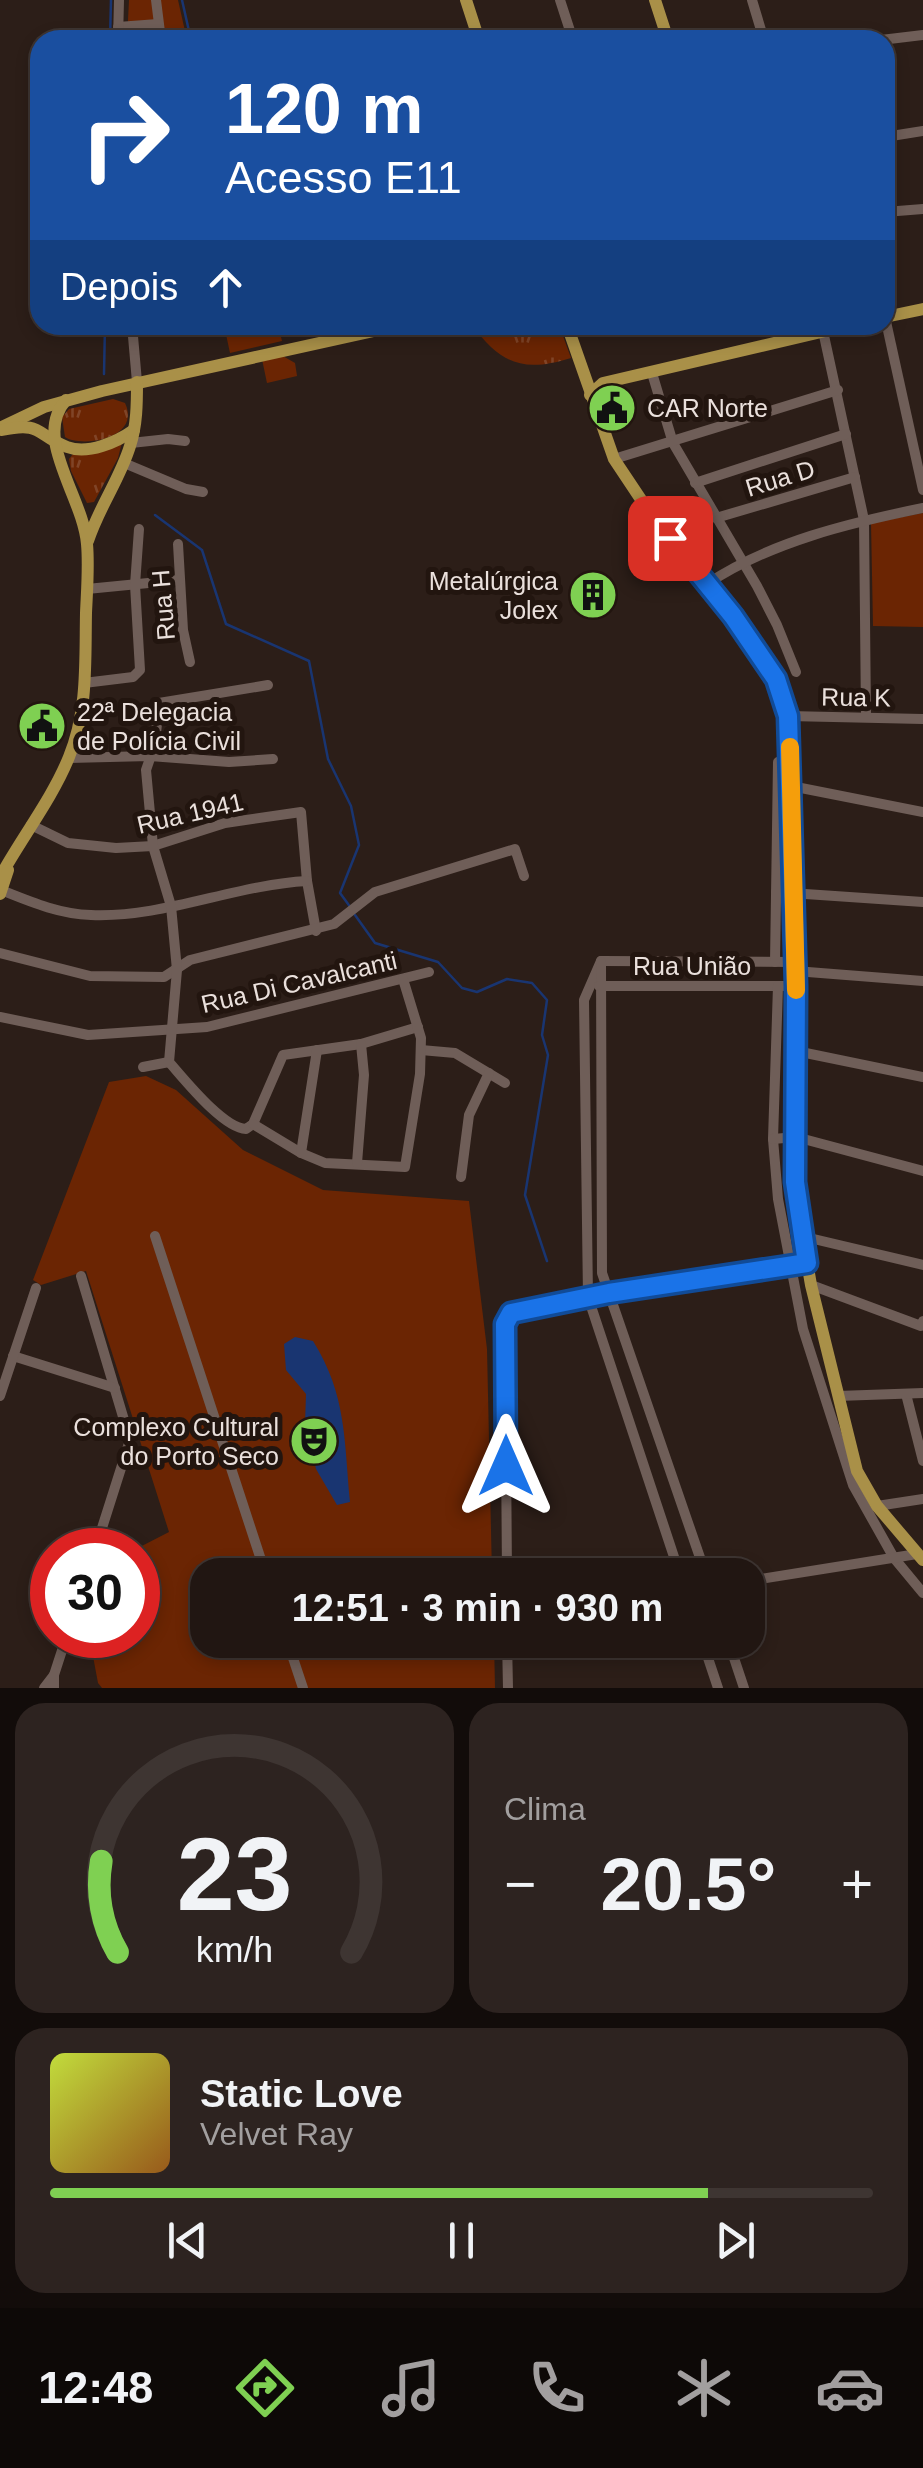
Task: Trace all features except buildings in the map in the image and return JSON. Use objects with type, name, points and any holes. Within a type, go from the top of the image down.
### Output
[{"type":"main road","points":[[466,0],[476,30]]},
{"type":"main road","points":[[655,0],[665,30]]},
{"type":"main road","points":[[895,315],[923,309]]},
{"type":"main road","points":[[0,429],[66,400],[355,335]]},
{"type":"main road","points":[[570,335],[614,459],[652,516],[776,679],[788,716],[796,986],[795,1182],[801,1236],[856,1471],[877,1506],[920,1557]]},
{"type":"main road","points":[[590,395],[602,383],[798,335]]},
{"type":"main road","points":[[582,370],[602,383]]},
{"type":"main road","points":[[87,544],[99,507],[133,437],[137,382]]},
{"type":"main road","points":[[102,391],[124,398],[136,415]]},
{"type":"main road","points":[[0,887],[16,848],[69,758],[83,712],[87,544],[82,512],[53,438],[54,416],[66,400]]},
{"type":"main road","points":[[0,429],[30,427],[66,447],[90,448],[133,437]]},
{"type":"street","points":[[118,30],[120,0]]},
{"type":"street","points":[[156,0],[159,30]]},
{"type":"street","points":[[560,0],[570,30]]},
{"type":"street","points":[[752,0],[761,30]]},
{"type":"street","points":[[118,26],[158,24]]},
{"type":"street","points":[[895,38],[923,35]]},
{"type":"street","points":[[895,135],[923,131]]},
{"type":"street","points":[[895,211],[923,209]]},
{"type":"street","points":[[133,335],[137,382]]},
{"type":"street","points":[[826,335],[864,520],[866,717]]},
{"type":"street","points":[[889,335],[923,490]]},
{"type":"street","points":[[652,373],[673,443],[777,625],[796,672]]},
{"type":"street","points":[[614,459],[838,390]]},
{"type":"street","points":[[695,483],[846,434]]},
{"type":"street","points":[[133,437],[185,441]]},
{"type":"street","points":[[124,462],[186,489],[203,492]]},
{"type":"street","name":"Rua D","points":[[716,518],[855,477]]},
{"type":"street","points":[[707,584],[742,561],[864,520],[923,508]]},
{"type":"street","points":[[84,683],[134,677],[140,670],[135,585],[139,529]]},
{"type":"street","name":"Rua H","points":[[178,544],[190,662]]},
{"type":"street","points":[[87,589],[179,580]]},
{"type":"street","points":[[268,685],[159,702],[155,744],[146,770],[153,846],[171,906],[177,970],[169,1062],[237,1129],[250,1126],[325,1163],[406,1167],[421,1050],[403,978]]},
{"type":"street","name":"Rua K","points":[[788,716],[923,719]]},
{"type":"street","points":[[69,758],[150,756],[229,762],[272,759]]},
{"type":"street","points":[[778,762],[772,962],[773,1140],[789,1266],[803,1329],[844,1463],[894,1558],[923,1593]]},
{"type":"street","points":[[791,786],[923,812]]},
{"type":"street","name":"Rua 1941","points":[[31,825],[68,843],[116,848],[153,846],[225,823],[302,812],[307,882]]},
{"type":"street","points":[[0,953],[90,976],[164,976],[190,960],[334,924],[375,892],[515,850],[524,876]]},
{"type":"street","points":[[0,887],[47,908],[90,915],[138,914],[257,886],[307,882],[316,930]]},
{"type":"street","points":[[776,892],[923,902]]},
{"type":"street","points":[[601,961],[600,1254],[609,1293],[700,1558]]},
{"type":"street","points":[[601,961],[584,1000],[588,1297],[674,1558]]},
{"type":"street","name":"Rua União","points":[[601,961],[772,962],[923,981]]},
{"type":"street","name":"Rua Di Cavalcanti","points":[[0,1016],[88,1035],[207,1027],[429,972]]},
{"type":"street","name":"Rua União","points":[[588,986],[796,986]]},
{"type":"street","points":[[250,1126],[283,1055],[361,1044],[418,1027]]},
{"type":"street","points":[[357,1163],[364,1075],[361,1044]]},
{"type":"street","points":[[301,1154],[317,1050]]},
{"type":"street","points":[[421,1050],[455,1053],[505,1083]]},
{"type":"street","points":[[796,1051],[923,1077]]},
{"type":"street","points":[[143,1068],[169,1062]]},
{"type":"street","points":[[461,1177],[470,1114],[489,1074]]},
{"type":"street","points":[[773,1140],[796,1136],[923,1171]]},
{"type":"street","points":[[156,1236],[260,1558]]},
{"type":"street","points":[[801,1236],[923,1265]]},
{"type":"street","points":[[507,1558],[505,1324],[511,1313],[609,1293],[807,1263]]},
{"type":"street","points":[[82,1276],[130,1444],[102,1528]]},
{"type":"street","points":[[812,1285],[922,1323]]},
{"type":"street","points":[[0,1396],[36,1288]]},
{"type":"street","points":[[13,1356],[115,1388]]},
{"type":"street","points":[[838,1396],[923,1392]]},
{"type":"street","points":[[906,1394],[923,1461]]},
{"type":"street","points":[[877,1506],[923,1500]]},
{"type":"street","points":[[765,1578],[920,1557]]},
{"type":"street","points":[[54,1688],[60,1658]]},
{"type":"street","points":[[294,1658],[303,1688]]},
{"type":"street","points":[[508,1658],[508,1688]]},
{"type":"street","points":[[708,1658],[718,1688]]},
{"type":"street","points":[[734,1658],[744,1688]]},
{"type":"street","points":[[44,1688],[54,1675]]},
{"type":"green space","points":[[129,0],[178,0],[185,30],[128,30]]},
{"type":"green space","points":[[226,335],[280,335],[282,341],[230,353]]},
{"type":"green space","points":[[480,335],[563,335],[571,358],[539,365],[514,362]]},
{"type":"green space","points":[[281,355],[295,363],[297,376],[267,383],[262,359]]},
{"type":"green space","points":[[113,399],[125,403],[128,415],[118,432],[95,441],[65,437],[62,417],[69,409]]},
{"type":"green space","points":[[122,442],[118,458],[94,502],[87,503],[69,459],[73,454]]},
{"type":"green space","points":[[923,513],[923,627],[873,626],[871,523]]},
{"type":"green space","name":"Complexo Cultural do Porto Seco","points":[[146,1076],[176,1090],[243,1150],[323,1190],[469,1201],[487,1349],[492,1558],[190,1558],[190,1658],[494,1658],[495,1688],[102,1688],[98,1683],[93,1658],[160,1658],[160,1537],[169,1532],[86,1271],[41,1285],[33,1280],[109,1082]]},
{"type":"water","points":[[295,1337],[313,1341],[332,1380],[342,1419],[350,1502],[337,1505],[316,1469],[305,1424],[306,1394],[286,1370],[284,1344]]},
{"type":"waterway","points":[[110,30],[111,0]]},
{"type":"waterway","points":[[182,0],[189,30]]},
{"type":"waterway","points":[[104,374],[105,335]]},
{"type":"waterway","points":[[155,515],[202,550],[226,624],[309,661],[328,759],[351,806],[359,845],[340,893],[351,908]]},
{"type":"waterway","points":[[355,915],[375,943],[438,962],[462,988],[477,992],[507,979],[532,983],[547,1000],[542,1035],[548,1055],[525,1195],[547,1261]]},
{"type":"slow traffic","points":[[790,747],[796,990]]},
{"type":"place","name":"CAR Norte","points":[[612,408]]},
{"type":"place","name":"Metalúrgica Jolex","points":[[593,595]]},
{"type":"place","name":"22ª Delegacia de Polícia Civil","points":[[42,726]]},
{"type":"place","name":"Complexo Cultural do Porto Seco","points":[[314,1441]]},
{"type":"route","points":[[506,1466],[505,1324],[511,1313],[609,1293],[807,1263],[795,1182],[796,986],[788,716],[776,679],[733,616],[670,538]]}]
